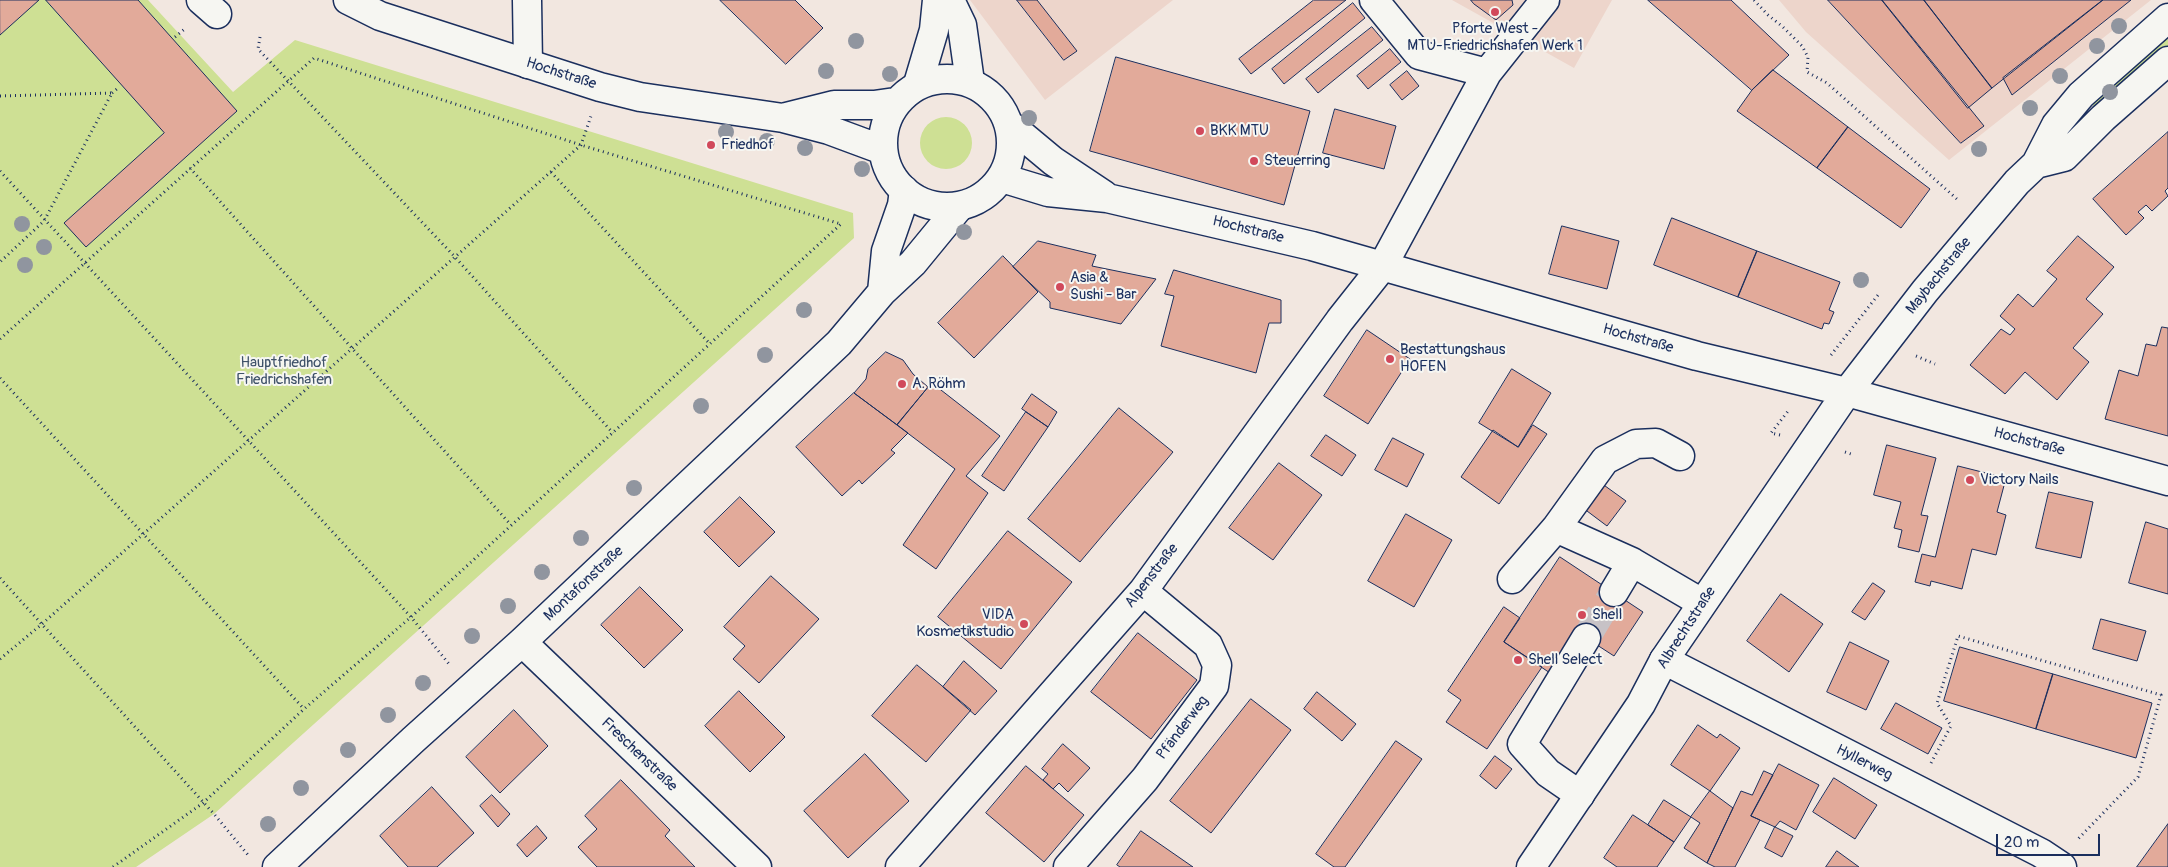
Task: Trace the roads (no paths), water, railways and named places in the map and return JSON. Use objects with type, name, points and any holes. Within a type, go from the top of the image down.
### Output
[{"type":"main road","name":"Hochstraße","points":[[348,0],[380,16],[600,87],[640,97],[783,118],[829,130],[883,150]]},
{"type":"main road","points":[[527,0],[528,64]]},
{"type":"main road","points":[[918,84],[934,30],[937,0]]},
{"type":"main road","points":[[950,0],[962,25],[970,82]]},
{"type":"main road","points":[[1374,0],[1419,55],[1488,73]]},
{"type":"main road","name":"Alpenstraße","points":[[900,867],[1143,591],[1340,320],[1382,267],[1488,73],[1545,0]]},
{"type":"main road","name":"Maybachstraße","points":[[1847,392],[1925,291],[2017,182],[2036,164],[2056,125],[2082,95],[2168,18]]},
{"type":"main road","name":"Maybachstraße","points":[[2036,164],[2064,157],[2103,118],[2168,61]]},
{"type":"main road","points":[[952,78],[970,82],[997,101],[1011,126],[1012,154],[1002,178],[983,198],[959,207],[935,207],[912,198],[896,183],[884,160],[884,128],[895,102],[918,84],[952,78]]},
{"type":"main road","name":"Hochstraße","points":[[783,118],[834,105],[895,102]]},
{"type":"main road","name":"Hochstraße","points":[[1011,126],[1053,161],[1107,198]]},
{"type":"main road","name":"Hochstraße","points":[[1002,178],[1048,192],[1107,198],[1312,246],[1697,356],[1847,392],[2168,481]]},
{"type":"main road","points":[[882,292],[886,251],[902,205],[904,190]]},
{"type":"main road","name":"Montafonstraße","points":[[265,863],[413,740],[522,642],[839,343],[882,292],[913,263],[959,207]]},
{"type":"main road","name":"Albrechtstraße","points":[[1531,867],[1641,704],[1664,660],[1847,392]]},
{"type":"main road","points":[[1512,579],[1556,528],[1605,460],[1636,444],[1656,443],[1680,456]]},
{"type":"main road","points":[[1556,528],[1632,562],[1702,603]]},
{"type":"main road","points":[[1614,592],[1632,562]]},
{"type":"main road","name":"Pfänderweg","points":[[1068,867],[1145,780],[1214,686],[1218,665],[1208,645],[1143,591]]},
{"type":"main road","points":[[1580,795],[1548,773],[1522,744],[1586,638]]},
{"type":"main road","name":"Freschenstraße","points":[[522,642],[757,867]]},
{"type":"main road","name":"Hyllerweg","points":[[1664,660],[2041,853],[2059,865]]},
{"type":"tunnel","points":[[1586,638],[1614,592]]},
{"type":"place","name":"Pforte West - MTU-Friedrichshafen Werk 1","points":[[1495,12]]},
{"type":"place","name":"BKK MTU","points":[[1200,131]]},
{"type":"place","name":"Friedhof","points":[[711,145]]},
{"type":"place","name":"Steuerring","points":[[1254,161]]},
{"type":"place","name":"Asia & Sushi - Bar","points":[[1060,287]]},
{"type":"place","name":"Bestattungshaus HOFEN","points":[[1390,359]]},
{"type":"place","name":"A. Röhm","points":[[902,384]]},
{"type":"place","name":"Victory Nails","points":[[1970,480]]},
{"type":"place","name":"Shell","points":[[1582,615]]},
{"type":"place","name":"VIDA Kosmetikstudio","points":[[1024,624]]},
{"type":"place","name":"Shell Select","points":[[1518,660]]},
{"type":"park label","name":"Hauptfriedhof Friedrichshafen","points":[[284,372]]}]
